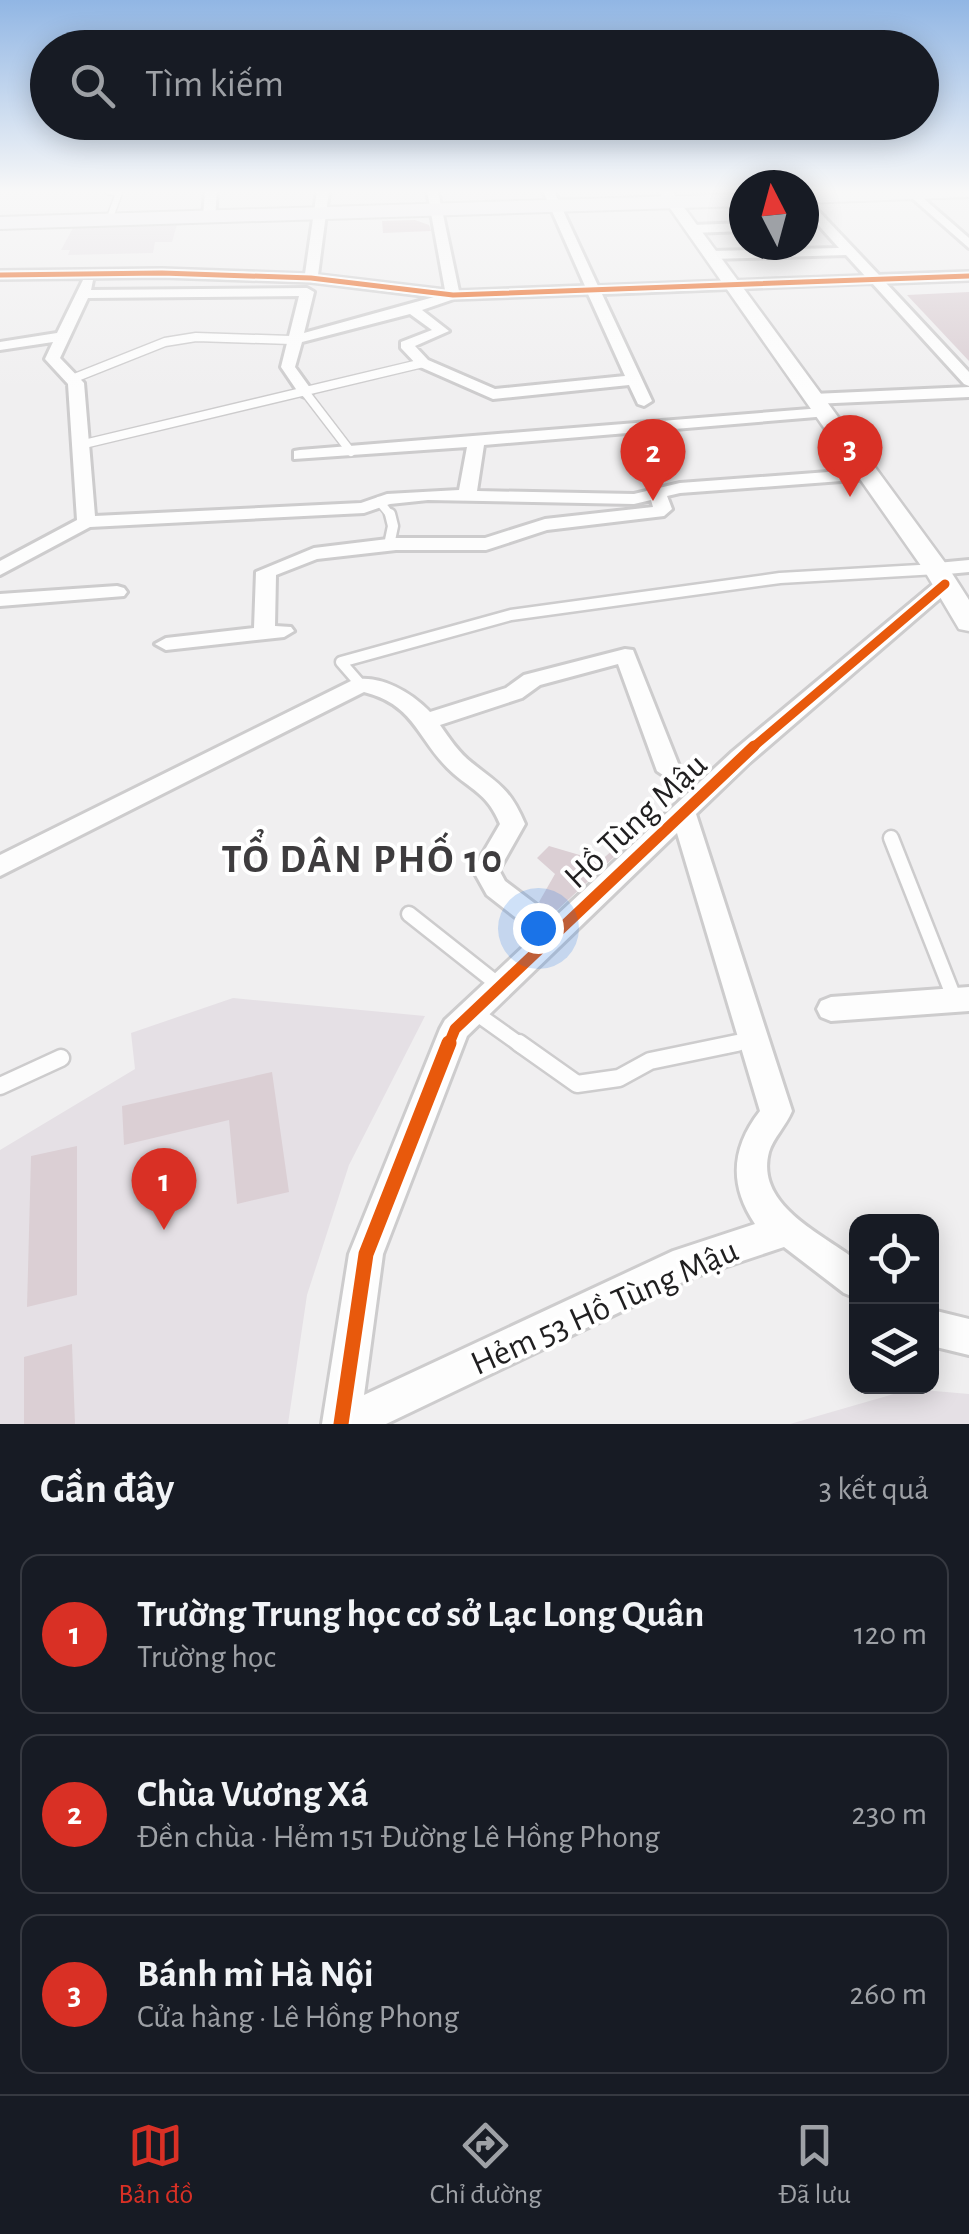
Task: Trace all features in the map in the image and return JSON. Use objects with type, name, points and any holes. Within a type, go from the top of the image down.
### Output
[{"type":"street","points":[[311,278],[315,257]]},
{"type":"street","points":[[446,257],[453,295]]},
{"type":"street","points":[[576,257],[644,401]]},
{"type":"street","points":[[713,257],[941,576],[969,624]]},
{"type":"street","points":[[857,257],[969,381]]},
{"type":"street","points":[[86,522],[72,379],[52,359],[93,272]]},
{"type":"street","points":[[0,275],[93,272],[311,278],[453,295],[969,276]]},
{"type":"street","points":[[83,294],[306,292],[291,340],[288,368],[305,392]]},
{"type":"street","points":[[291,340],[453,295]]},
{"type":"street","points":[[412,309],[442,331],[406,342],[424,363],[493,394],[634,380]]},
{"type":"street","points":[[0,346],[63,336]]},
{"type":"street","points":[[300,455],[969,392]]},
{"type":"street","points":[[467,495],[476,441]]},
{"type":"street","points":[[0,569],[86,522],[364,508],[380,501],[467,495],[606,500],[868,474]]},
{"type":"street","points":[[166,644],[274,632],[266,572],[314,554],[389,545],[486,544],[545,525],[658,512],[663,509],[657,494]]},
{"type":"street","points":[[941,576],[969,566]]},
{"type":"street","name":"Hồ Tùng Mậu","points":[[343,1424],[366,1254],[455,1028],[682,812],[941,576]]},
{"type":"street","points":[[0,600],[117,592]]},
{"type":"street","points":[[430,720],[514,693],[532,680],[625,656],[669,771]]},
{"type":"street","points":[[0,866],[362,684],[390,690],[430,720],[463,770],[479,776],[505,804],[514,824],[486,870],[496,888],[556,933]]},
{"type":"street","points":[[682,812],[776,1111],[758,1138],[750,1172],[758,1202],[782,1226],[849,1276]]},
{"type":"street","points":[[831,1008],[962,1000]]},
{"type":"street","name":"Hẻm 53 Hồ Tùng Mậu","points":[[343,1424],[685,1263],[782,1226]]},
{"type":"street","points":[[939,1330],[969,1337]]},
{"type":"lane","points":[[72,379],[165,342],[196,337],[291,340]]},
{"type":"lane","points":[[80,445],[424,363]]},
{"type":"lane","points":[[305,392],[350,452]]},
{"type":"lane","points":[[380,501],[393,514],[395,527],[389,545]]},
{"type":"lane","points":[[362,684],[341,662],[510,615],[780,578],[941,576]]},
{"type":"lane","points":[[891,838],[962,1000]]},
{"type":"lane","points":[[409,914],[500,986]]},
{"type":"lane","points":[[473,1011],[577,1084],[620,1078],[664,1057],[752,1040]]},
{"type":"lane","points":[[0,1086],[61,1058]]},
{"type":"shaded area","points":[[233,998],[425,1016],[349,1165],[307,1295],[288,1424],[0,1424],[0,1150],[135,1069],[131,1033]]},
{"type":"shaded area","points":[[894,1394],[969,1394],[969,1424],[790,1424]]},
{"type":"building","points":[[969,292],[969,361],[907,295]]},
{"type":"building","points":[[549,846],[600,861],[613,850],[614,857],[554,913],[539,902],[555,874],[537,858]]},
{"type":"building","points":[[272,1072],[289,1192],[237,1204],[229,1120],[124,1145],[122,1106]]},
{"type":"building","points":[[77,1146],[77,1295],[27,1307],[31,1156]]},
{"type":"building","points":[[72,1344],[75,1424],[24,1424],[24,1357]]},
{"type":"cycle path","points":[[0,275],[162,273],[311,278],[453,295],[969,276]]},
{"type":"cycle path","points":[[341,1424],[366,1254],[455,1029],[740,758],[945,584]]},
{"type":"place","name":"Bánh mì Hà Nội","points":[[850,497]]},
{"type":"place","name":"Chùa Vương Xá","points":[[653,501]]},
{"type":"place","name":"Trường Trung học cơ sở Lạc Long Quân","points":[[164,1230]]},
{"type":"district","name":"TỔ DÂN PHỐ 10","points":[[363,858]]}]
